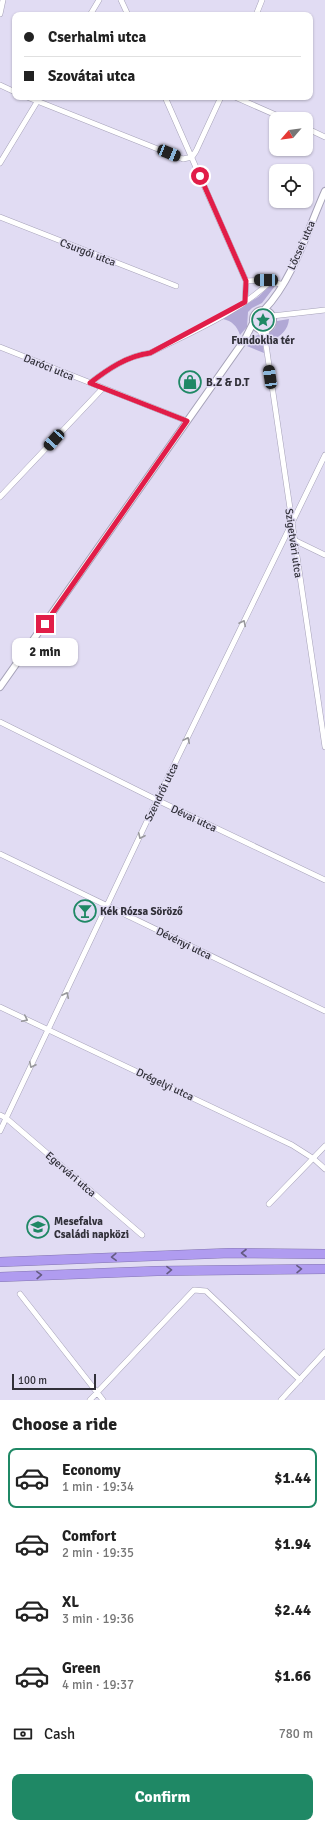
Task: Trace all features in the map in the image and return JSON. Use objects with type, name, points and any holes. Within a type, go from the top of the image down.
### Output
[{"type":"highway","points":[[0,1262],[230,1253],[325,1254]]},
{"type":"highway","points":[[0,1278],[164,1270],[325,1269]]},
{"type":"street","points":[[0,14],[3,0]]},
{"type":"street","points":[[92,12],[99,0]]},
{"type":"street","points":[[122,0],[127,12]]},
{"type":"street","points":[[257,12],[262,0]]},
{"type":"street","points":[[0,85],[12,91]]},
{"type":"street","points":[[0,163],[38,100]]},
{"type":"street","points":[[41,100],[183,159],[192,157]]},
{"type":"street","points":[[166,100],[246,281],[245,302]]},
{"type":"street","points":[[192,157],[220,100]]},
{"type":"street","points":[[242,100],[269,112]]},
{"type":"street","points":[[313,131],[325,137]]},
{"type":"street","name":"Lőcsei utca","points":[[264,310],[284,285],[325,191]]},
{"type":"street","name":"Csurgói utca","points":[[0,217],[176,286]]},
{"type":"street","points":[[246,281],[271,281],[284,285]]},
{"type":"street","points":[[90,383],[117,365],[141,354],[150,353],[245,302],[271,281]]},
{"type":"street","name":"Lőcsei utca","points":[[272,316],[275,298]]},
{"type":"street","points":[[0,687],[245,339],[253,323],[254,314],[257,311],[264,310],[272,316],[281,316],[325,310]]},
{"type":"street","points":[[245,339],[259,330],[266,330],[272,326],[272,316]]},
{"type":"street","points":[[253,323],[259,330]]},
{"type":"street","name":"Szigetvári utca","points":[[259,330],[265,338]]},
{"type":"street","name":"Szigetvári utca","points":[[266,330],[265,338],[291,525],[325,747]]},
{"type":"street","name":"Daróci utca","points":[[0,347],[187,421]]},
{"type":"street","points":[[0,497],[103,388]]},
{"type":"street","name":"Szendrői utca","points":[[0,1131],[157,800],[325,455]]},
{"type":"street","points":[[294,540],[325,555]]},
{"type":"street","name":"Dévai utca","points":[[0,722],[157,800],[325,880]]},
{"type":"street","name":"Dévényi utca","points":[[0,854],[107,908],[325,1011]]},
{"type":"street","name":"Drégelyi utca","points":[[0,1007],[292,1145],[314,1159],[325,1169]]},
{"type":"street","name":"Egervári utca","points":[[0,1115],[6,1118],[142,1235]]},
{"type":"street","points":[[269,1204],[325,1146]]},
{"type":"street","points":[[90,1400],[194,1290],[206,1291],[300,1380]]},
{"type":"street","points":[[20,1294],[103,1400]]},
{"type":"street","points":[[281,1400],[325,1352]]},
{"type":"shaded area","points":[[271,285],[275,286],[262,303],[252,308],[248,312],[247,327],[240,335],[234,324],[223,319],[258,297]]},
{"type":"shaded area","points":[[289,319],[283,332],[271,341],[269,333],[275,328],[277,321]]},
{"type":"shaded area","points":[[259,335],[262,339],[264,353],[247,346],[255,336]]},
{"type":"place","name":"Fundoklia tér","points":[[263,320]]},
{"type":"place","name":"B.Z & D.T","points":[[190,382]]},
{"type":"place","name":"Kék Rózsa Söröző","points":[[85,911]]},
{"type":"place","name":"Mesefalva Családi napközi","points":[[38,1227]]},
{"type":"route","points":[[45,624],[187,421],[90,383],[104,372],[132,357],[150,353],[245,302],[246,281],[200,176]]}]
